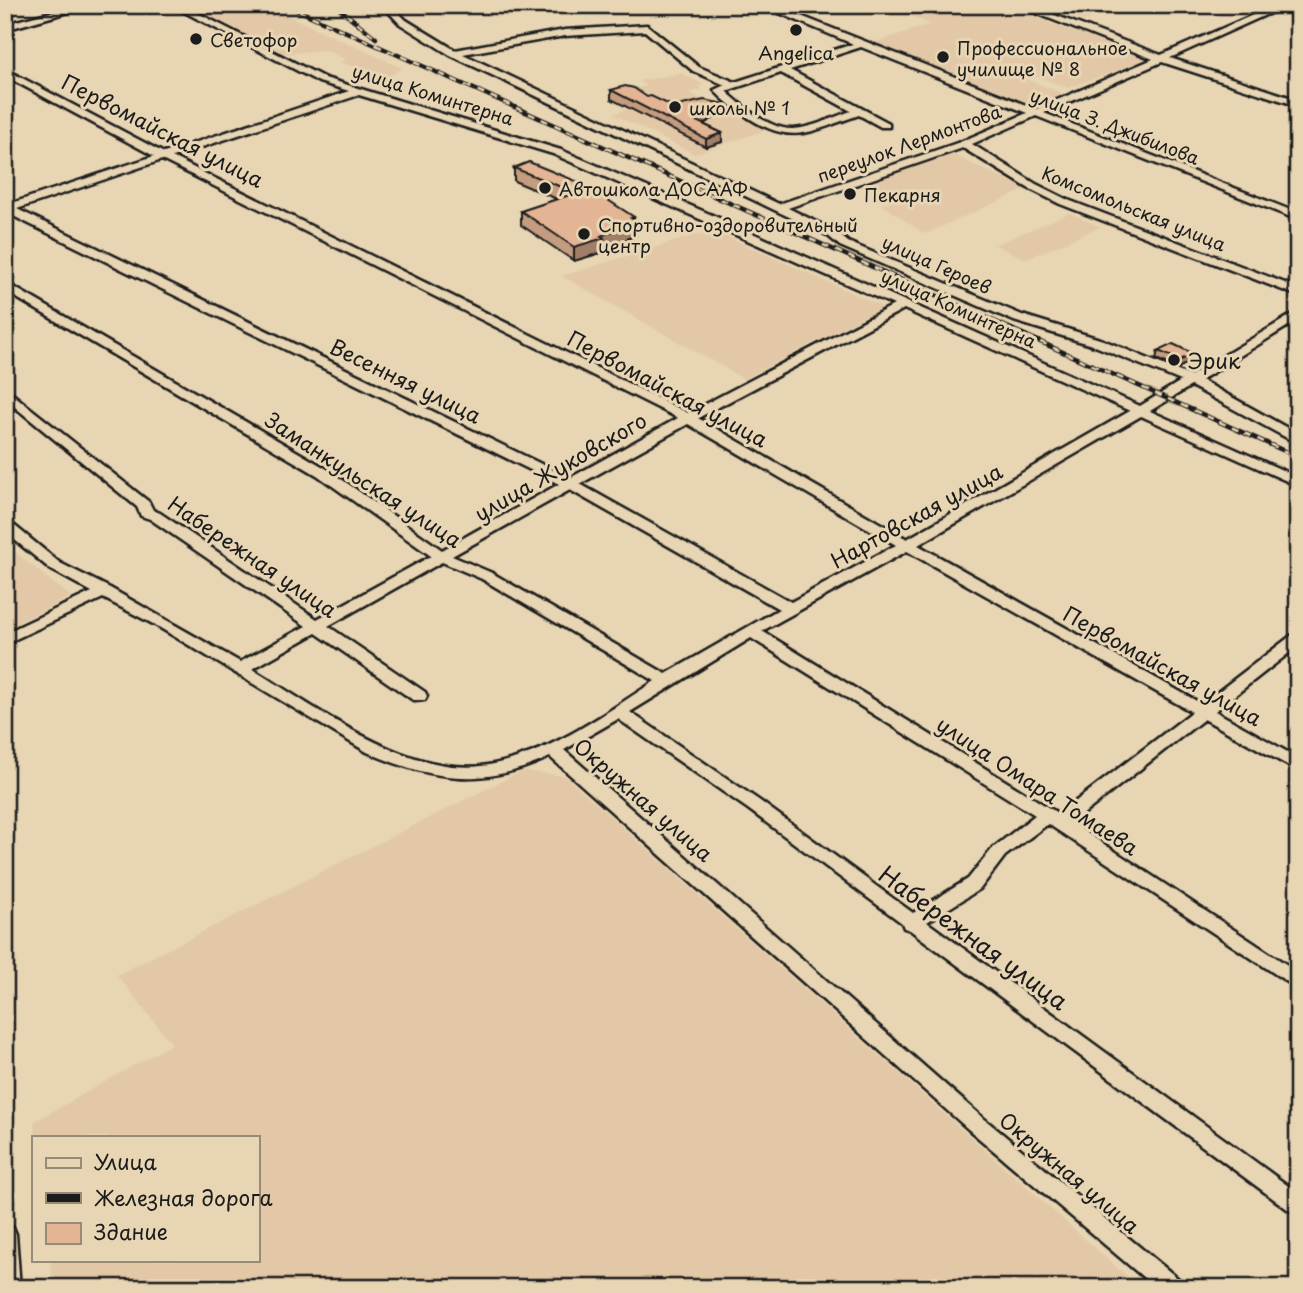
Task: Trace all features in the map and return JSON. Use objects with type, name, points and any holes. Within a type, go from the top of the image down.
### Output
[{"type":"street","points":[[5,27],[89,5]]},
{"type":"street","name":"улица Коминтерна","points":[[175,5],[322,80],[557,152],[715,220],[1298,482]]},
{"type":"street","name":"улица Героев","points":[[386,5],[403,22],[453,53],[831,233],[844,244],[1046,329],[1099,343],[1192,381],[1298,440]]},
{"type":"street","points":[[1020,5],[1160,58],[1298,103]]},
{"type":"street","points":[[1281,5],[1298,11]]},
{"type":"street","name":"переулок Лермонтова","points":[[778,208],[964,144],[1281,5]]},
{"type":"street","name":"улица З. Джибилова","points":[[769,6],[1298,217]]},
{"type":"street","points":[[453,53],[565,33],[648,28],[696,69],[734,85]]},
{"type":"street","points":[[859,112],[787,133],[768,125],[731,102],[719,90],[861,44]]},
{"type":"street","points":[[782,70],[885,125]]},
{"type":"street","name":"Первомайская улица","points":[[5,72],[162,156],[688,418],[1298,765]]},
{"type":"street","points":[[6,205],[179,153],[356,92]]},
{"type":"street","name":"Комсомольская улица","points":[[964,144],[1013,175],[1064,202],[1298,292]]},
{"type":"street","name":"Весенняя улица","points":[[6,205],[570,484],[791,609]]},
{"type":"street","name":"Заманкульская улица","points":[[5,286],[322,472],[442,557],[508,588],[666,681]]},
{"type":"street","name":"улица Жуковского","points":[[240,669],[688,418],[903,305]]},
{"type":"street","name":"Нартовская улица","points":[[552,749],[619,712],[751,631],[908,545],[1192,381],[1298,315]]},
{"type":"street","name":"Набережная улица","points":[[5,392],[144,505],[146,513],[155,516],[419,696]]},
{"type":"street","name":"Окружная улица","points":[[5,525],[55,566],[105,591],[373,748],[403,762],[436,772],[470,774],[494,770],[552,749],[975,1122],[1173,1288]]},
{"type":"street","points":[[5,639],[105,591]]},
{"type":"street","name":"улица Омара Томаева","points":[[751,631],[1053,819],[1298,982]]},
{"type":"street","points":[[911,923],[974,884],[999,852],[1053,819],[1204,713],[1298,638]]},
{"type":"street","name":"Набережная улица","points":[[619,712],[754,805],[1298,1205]]},
{"type":"street","points":[[5,1234],[9,1288]]},
{"type":"shaded area","points":[[189,5],[264,5],[402,68],[377,84],[360,76],[369,72],[340,62],[346,60],[328,50],[275,54]]},
{"type":"shaded area","points":[[925,5],[1002,5],[1149,59],[1068,88],[919,32],[1017,70],[1011,73],[1064,94],[1029,107],[871,44],[930,24],[902,12]]},
{"type":"shaded area","points":[[1139,6],[1083,20],[1068,13],[1058,16],[1039,7]]},
{"type":"shaded area","name":"школы № 1","points":[[681,73],[704,85],[698,86],[702,89],[689,93],[766,130],[694,154],[613,114],[648,102],[652,97],[636,89],[647,86],[639,81]]},
{"type":"shaded area","points":[[951,154],[1026,189],[925,234],[881,204],[889,203],[887,199],[862,187]]},
{"type":"shaded area","points":[[1069,213],[1100,227],[1026,259],[995,245]]},
{"type":"shaded area","points":[[712,230],[883,307],[744,379],[562,276]]},
{"type":"shaded area","points":[[5,544],[71,597],[5,629]]},
{"type":"shaded area","points":[[522,771],[565,776],[1140,1288],[54,1288],[50,1262],[259,1262],[259,1136],[36,1136],[34,1122],[172,1044],[117,975]]},
{"type":"building","points":[[625,86],[674,107],[704,100],[725,104],[694,120],[722,133],[706,139],[611,90]]},
{"type":"building","points":[[529,162],[583,184],[634,217],[631,218],[636,221],[601,236],[604,238],[574,247],[521,211],[576,193],[514,168]]},
{"type":"building","points":[[1173,344],[1194,354],[1180,360],[1158,351]]},
{"type":"railway","points":[[286,5],[1298,457]]},
{"type":"railway","points":[[335,5],[376,38]]},
{"type":"place","name":"Angelica","points":[[796,30]]},
{"type":"place","name":"Светофор","points":[[196,39]]},
{"type":"place","name":"Профессиональное училище № 8","points":[[943,57]]},
{"type":"place","name":"школы № 1","points":[[675,107]]},
{"type":"place","name":"Автошкола ДОСААФ","points":[[545,188]]},
{"type":"place","name":"Пекарня","points":[[850,194]]},
{"type":"place","name":"Спортивно-оздоровительный центр","points":[[584,234]]},
{"type":"place","name":"Эрик","points":[[1174,360]]}]
